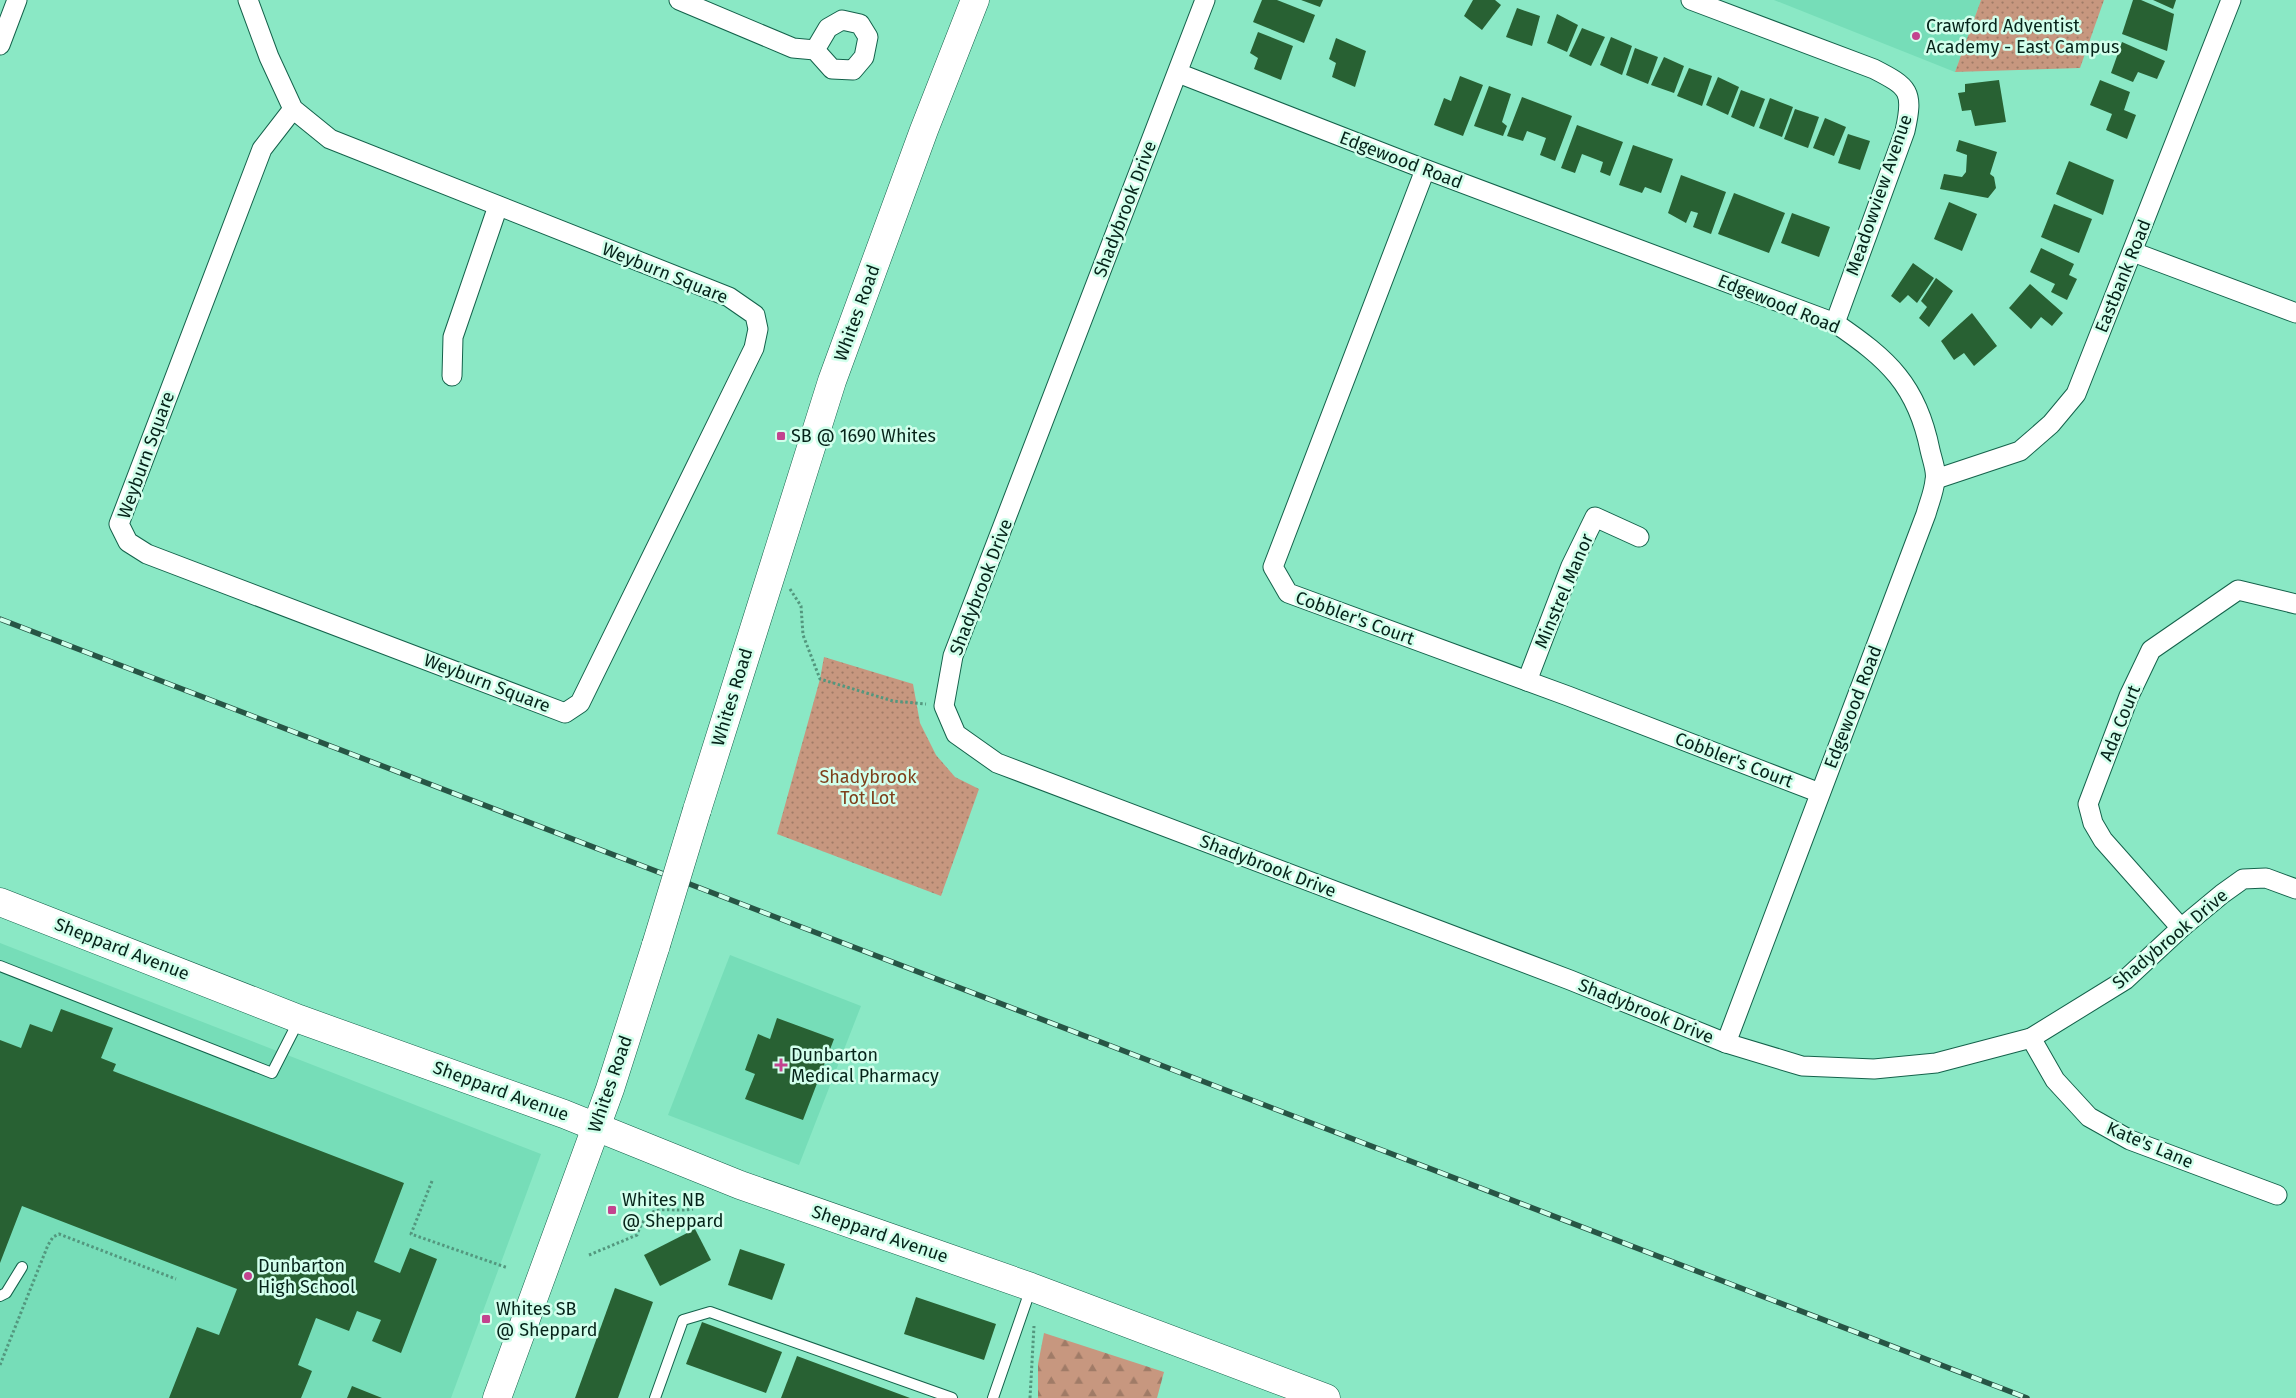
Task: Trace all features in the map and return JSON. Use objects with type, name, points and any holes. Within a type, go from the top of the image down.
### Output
[{"type":"main road","name":"Whites Road","points":[[497,1398],[596,1126],[656,944],[832,381],[924,130],[975,0]]},
{"type":"main road","name":"Sheppard Avenue","points":[[0,902],[299,1019],[596,1126],[740,1185],[1031,1287],[1326,1398]]},
{"type":"street","points":[[0,45],[17,0]]},
{"type":"street","name":"Weyburn Square","points":[[248,0],[269,57],[293,109],[330,139],[729,297],[755,315],[758,329],[754,348],[580,703],[565,713],[147,554],[128,542],[119,524],[262,149],[293,109]]},
{"type":"street","points":[[679,0],[793,48],[815,50]]},
{"type":"street","name":"Shadybrook Drive","points":[[1206,0],[953,656],[944,706],[956,734],[997,763],[1570,980],[1726,1043],[1802,1066],[1874,1069],[1936,1063],[2031,1038],[2125,980],[2181,928],[2243,879],[2266,878],[2296,889]]},
{"type":"street","name":"Meadowview Avenue","points":[[1691,0],[1874,69],[1901,83],[1911,105],[1905,131],[1835,324]]},
{"type":"street","name":"Eastbank Road","points":[[1936,479],[2020,451],[2051,424],[2076,394],[2231,0]]},
{"type":"street","name":"Edgewood Road","points":[[1178,73],[1425,170],[1835,324],[1866,345],[1892,368],[1914,398],[1925,424],[1936,479],[1918,537],[1726,1043]]},
{"type":"street","name":"Cobbler's Court","points":[[1425,170],[1273,567],[1288,593],[1527,681],[1820,793]]},
{"type":"street","points":[[452,376],[453,337],[498,206]]},
{"type":"street","points":[[2133,252],[2296,313]]},
{"type":"street","name":"Minstrel Manor","points":[[1527,681],[1571,566],[1595,517],[1639,537]]},
{"type":"street","name":"Ada Court","points":[[2181,928],[2103,840],[2093,823],[2088,804],[2129,696],[2151,650],[2238,590],[2296,604]]},
{"type":"street","name":"Kate's Lane","points":[[2031,1038],[2055,1080],[2089,1117],[2130,1140],[2277,1195]]},
{"type":"lane","points":[[0,966],[272,1073],[299,1019]]},
{"type":"lane","points":[[0,1296],[6,1293],[22,1267]]},
{"type":"lane","points":[[994,1398],[1031,1287]]},
{"type":"lane","points":[[655,1398],[683,1320],[710,1312],[952,1398]]},
{"type":"path","points":[[773,568],[801,606],[803,635],[820,679],[893,701],[944,706]]},
{"type":"path","points":[[432,1181],[411,1234],[508,1268]]},
{"type":"path","points":[[589,1255],[637,1235],[641,1224],[651,1212],[666,1208],[681,1211],[693,1209]]},
{"type":"path","points":[[0,1365],[48,1245],[53,1237],[59,1234],[176,1279]]},
{"type":"path","points":[[1030,1398],[1035,1318]]},
{"type":"shaded area","name":"Crawford Adventist Academy - East Campus","points":[[1774,0],[1981,0],[1955,72]]},
{"type":"shaded area","name":"Dunbarton High School","points":[[0,943],[541,1154],[451,1398],[0,1398]]},
{"type":"shaded area","points":[[730,955],[861,1006],[799,1165],[668,1115]]},
{"type":"green space","points":[[1981,0],[2104,0],[2080,68],[1955,72]]},
{"type":"green space","name":"Shadybrook Tot Lot","points":[[824,657],[913,684],[920,723],[936,755],[955,777],[979,789],[941,896],[777,834],[820,679]]},
{"type":"green space","points":[[1044,1333],[1164,1372],[1157,1398],[1038,1398],[1038,1364]]},
{"type":"building","points":[[1262,0],[1277,0],[1315,15],[1304,43],[1253,22]]},
{"type":"building","points":[[1301,0],[1323,0],[1320,7]]},
{"type":"building","points":[[1473,0],[1495,0],[1501,5],[1482,30],[1464,16]]},
{"type":"building","points":[[2133,0],[2141,0],[2174,14],[2167,51],[2122,34]]},
{"type":"building","points":[[2153,0],[2176,0],[2173,9]]},
{"type":"building","points":[[1517,8],[1540,16],[1532,46],[1506,37]]},
{"type":"building","points":[[1557,14],[1578,25],[1567,52],[1547,43]]},
{"type":"building","points":[[1582,28],[1605,37],[1591,66],[1569,56]]},
{"type":"building","points":[[1258,32],[1293,46],[1281,80],[1254,69],[1258,58],[1250,53]]},
{"type":"building","points":[[1611,37],[1632,46],[1622,75],[1600,65]]},
{"type":"building","points":[[1336,38],[1366,51],[1355,87],[1332,77],[1336,63],[1329,59]]},
{"type":"building","points":[[2122,42],[2165,61],[2157,79],[2138,72],[2133,82],[2111,73]]},
{"type":"building","points":[[1635,48],[1658,57],[1648,84],[1626,75]]},
{"type":"building","points":[[1664,57],[1684,66],[1674,93],[1651,85]]},
{"type":"building","points":[[1689,68],[1712,76],[1702,106],[1677,96]]},
{"type":"building","points":[[1460,76],[1483,85],[1463,136],[1434,125],[1444,98],[1451,101]]},
{"type":"building","points":[[1718,77],[1739,87],[1728,115],[1706,105]]},
{"type":"building","points":[[1999,80],[2006,122],[1975,126],[1971,110],[1962,111],[1958,93],[1965,92],[1965,84]]},
{"type":"building","points":[[2100,80],[2130,92],[2124,110],[2136,115],[2127,139],[2106,130],[2112,114],[2090,105]]},
{"type":"building","points":[[1489,86],[1511,94],[1502,122],[1507,126],[1503,136],[1474,126]]},
{"type":"building","points":[[1741,90],[1765,99],[1754,127],[1731,117]]},
{"type":"building","points":[[1522,97],[1572,116],[1555,161],[1540,155],[1546,138],[1527,131],[1523,141],[1507,136]]},
{"type":"building","points":[[1770,98],[1793,107],[1782,137],[1759,128]]},
{"type":"building","points":[[1795,109],[1819,117],[1808,148],[1784,139]]},
{"type":"building","points":[[1825,118],[1846,127],[1834,156],[1813,148]]},
{"type":"building","points":[[1577,125],[1623,142],[1610,176],[1600,172],[1603,162],[1582,154],[1575,173],[1561,168]]},
{"type":"building","points":[[1848,134],[1870,141],[1860,170],[1838,163]]},
{"type":"building","points":[[1959,140],[1997,152],[1990,174],[1994,177],[1996,188],[1988,198],[1940,189],[1944,174],[1962,177],[1966,172],[1967,155],[1956,151]]},
{"type":"building","points":[[1633,145],[1673,159],[1661,193],[1645,187],[1642,193],[1619,185]]},
{"type":"building","points":[[2069,161],[2114,180],[2103,215],[2056,194]]},
{"type":"building","points":[[1681,175],[1726,192],[1711,234],[1693,227],[1698,213],[1691,211],[1686,223],[1668,213]]},
{"type":"building","points":[[1734,193],[1785,213],[1769,253],[1718,234]]},
{"type":"building","points":[[1949,202],[1977,214],[1962,251],[1934,239]]},
{"type":"building","points":[[2054,204],[2092,219],[2079,253],[2041,237]]},
{"type":"building","points":[[1792,213],[1830,227],[1819,257],[1781,243]]},
{"type":"building","points":[[2041,248],[2074,264],[2069,275],[2077,279],[2067,300],[2051,292],[2055,284],[2030,272]]},
{"type":"building","points":[[1913,263],[1934,278],[1917,303],[1908,295],[1900,303],[1891,296]]},
{"type":"building","points":[[1936,278],[1953,291],[1929,327],[1919,318],[1927,307],[1921,301]]},
{"type":"building","points":[[2030,284],[2063,313],[2052,326],[2041,317],[2031,329],[2009,308]]},
{"type":"building","points":[[1972,313],[1997,346],[1974,366],[1964,353],[1954,360],[1941,341]]},
{"type":"building","points":[[61,1009],[113,1028],[101,1058],[116,1064],[113,1071],[404,1183],[374,1262],[400,1273],[410,1248],[437,1259],[401,1353],[372,1341],[381,1320],[357,1311],[349,1331],[316,1318],[298,1365],[312,1371],[301,1398],[169,1398],[197,1327],[219,1335],[237,1289],[22,1206],[0,1263],[0,1040],[21,1048],[30,1024],[52,1032]]},
{"type":"building","points":[[777,1018],[834,1039],[803,1120],[745,1099],[755,1074],[745,1070],[758,1034],[770,1039]]},
{"type":"building","points":[[695,1229],[711,1260],[660,1286],[644,1255]]},
{"type":"building","points":[[740,1249],[785,1264],[772,1300],[728,1285]]},
{"type":"building","points":[[615,1288],[653,1302],[618,1398],[575,1398]]},
{"type":"building","points":[[916,1297],[996,1324],[984,1360],[904,1334]]},
{"type":"building","points":[[702,1322],[782,1352],[766,1393],[686,1364]]},
{"type":"building","points":[[797,1356],[910,1398],[781,1398]]},
{"type":"building","points":[[352,1386],[382,1398],[347,1398]]},
{"type":"railway","points":[[0,619],[2027,1398]]},
{"type":"place","name":"Crawford Adventist Academy - East Campus","points":[[1916,36]]},
{"type":"place","name":"SB @ 1690 Whites","points":[[781,436]]},
{"type":"place","name":"Dunbarton Medical Pharmacy","points":[[781,1065]]},
{"type":"place","name":"Whites NB @ Sheppard","points":[[612,1210]]},
{"type":"place","name":"Dunbarton High School","points":[[248,1276]]},
{"type":"place","name":"Whites SB @ Sheppard","points":[[486,1319]]}]
